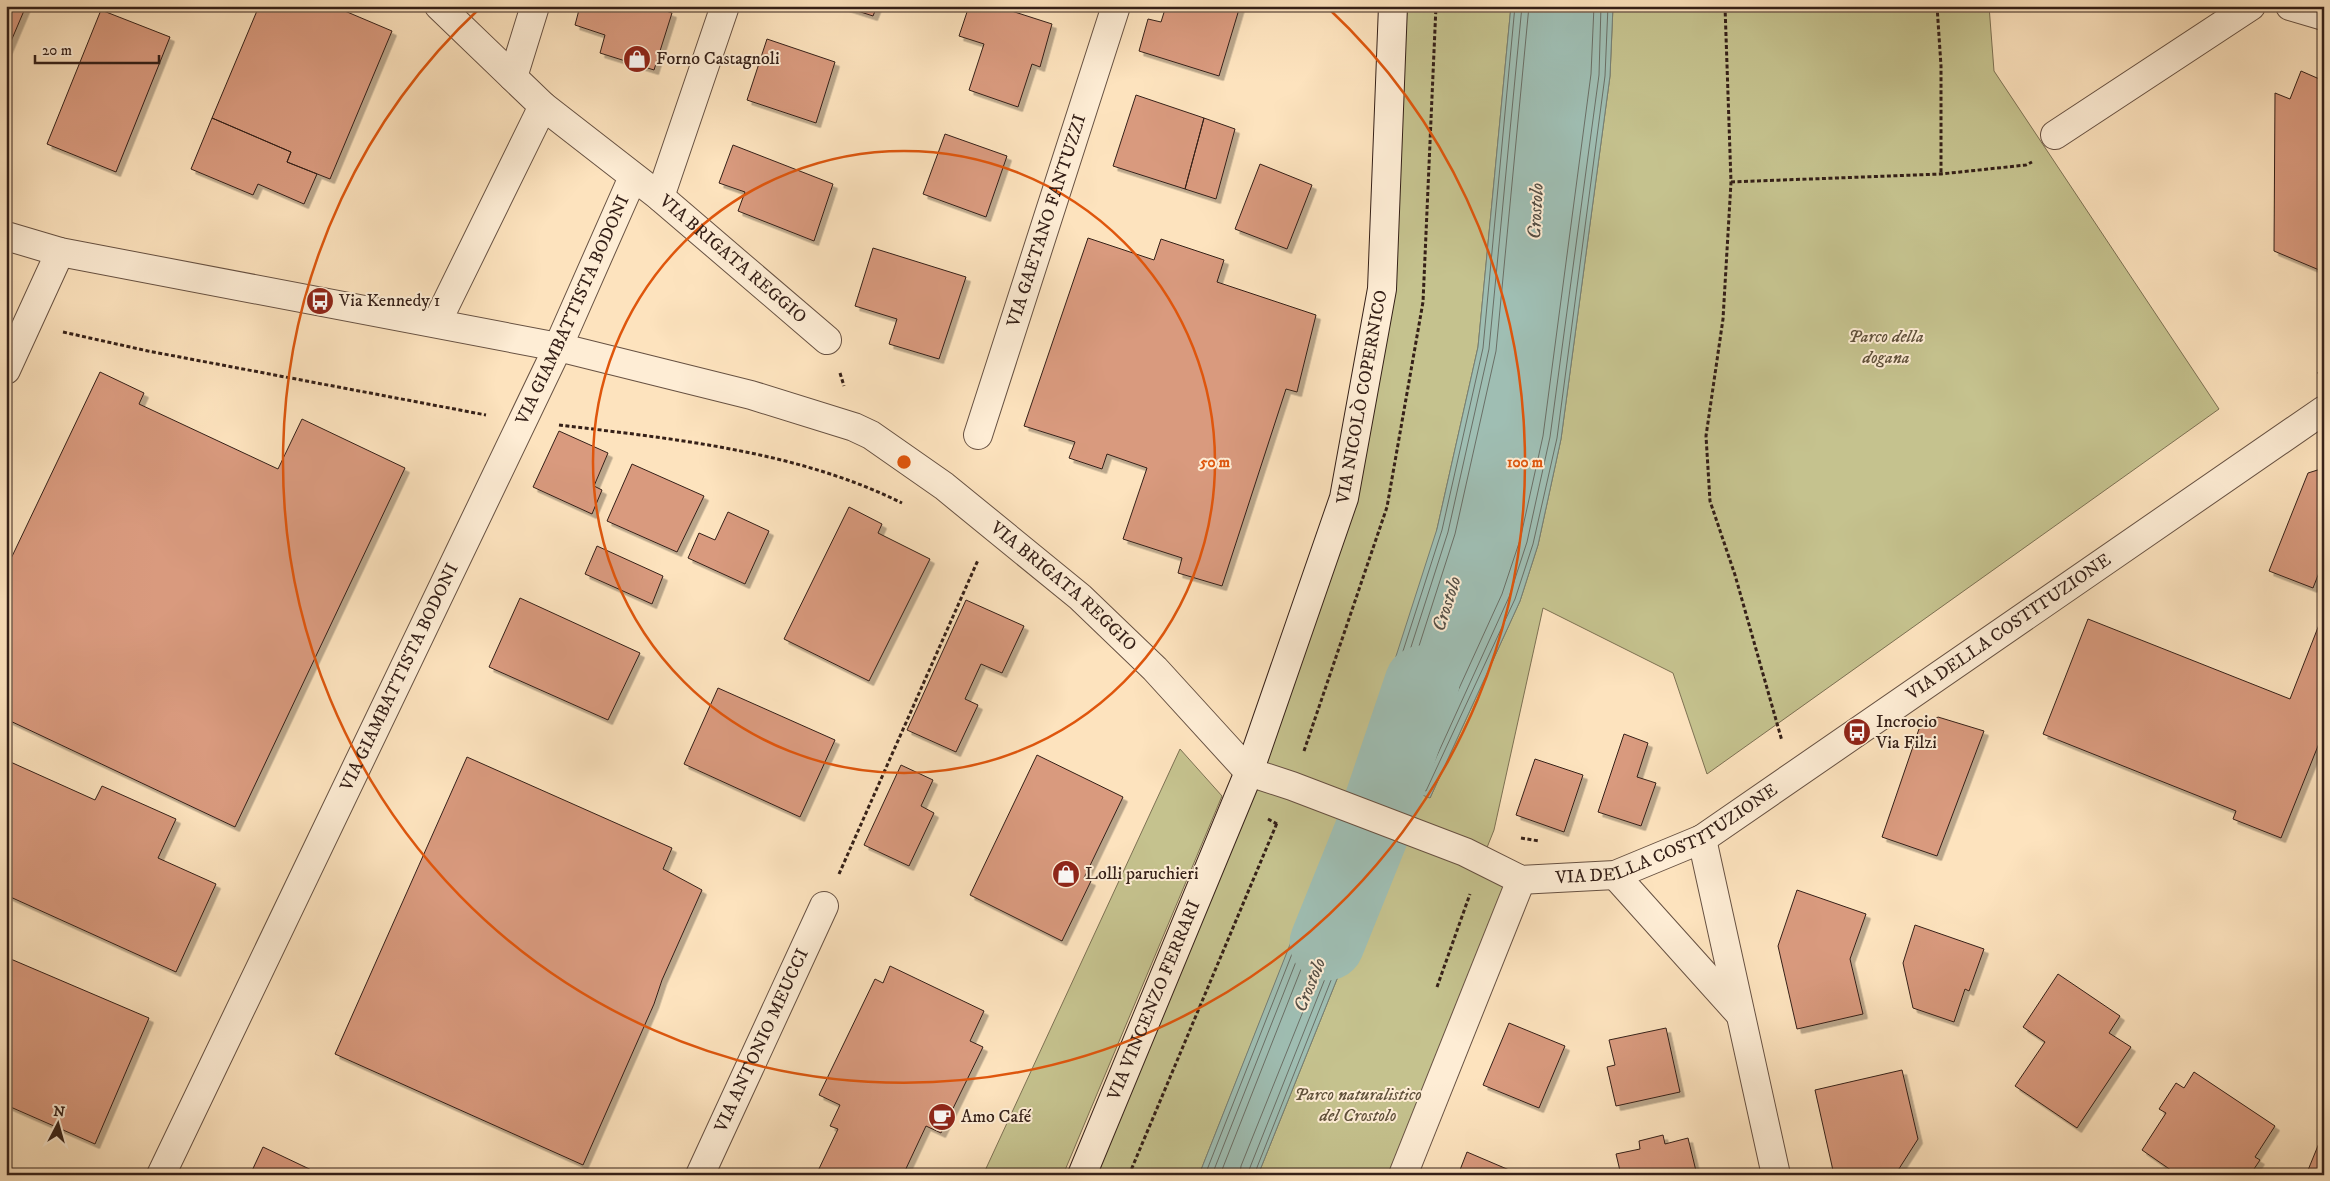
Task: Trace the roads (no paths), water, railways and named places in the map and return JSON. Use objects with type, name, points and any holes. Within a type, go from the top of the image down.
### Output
[{"type":"street","name":"VIA BRIGATA REGGIO","points":[[439,6],[543,106],[660,197],[827,340]]},
{"type":"street","points":[[513,77],[535,6]]},
{"type":"street","points":[[660,197],[725,6]]},
{"type":"street","name":"VIA GAETANO FANTUZZI","points":[[978,436],[1116,6]]},
{"type":"street","name":"VIA NICOLÒ COPERNICO","points":[[1249,772],[1344,498],[1382,289],[1393,6]]},
{"type":"street","points":[[2055,135],[2251,6]]},
{"type":"street","points":[[2290,6],[2324,16]]},
{"type":"street","points":[[438,322],[543,106]]},
{"type":"street","name":"VIA GIAMBATTISTA BODONI","points":[[161,1175],[558,347],[634,176]]},
{"type":"street","name":"VIA BRIGATA REGGIO","points":[[6,236],[60,252],[438,322],[558,347],[751,395],[854,427],[871,435],[944,486],[1080,597],[1120,633],[1206,722],[1249,772]]},
{"type":"street","points":[[6,370],[60,252]]},
{"type":"street","name":"VIA DELLA COSTITUZIONE","points":[[1249,772],[1292,786],[1465,852],[1521,880],[1615,875],[1702,839],[2324,410]]},
{"type":"street","name":"VIA VINCENZO FERRARI","points":[[1082,1175],[1249,772]]},
{"type":"street","points":[[1702,839],[1776,1175]]},
{"type":"street","points":[[1615,875],[1740,1014]]},
{"type":"street","points":[[1403,1175],[1521,880]]},
{"type":"street","name":"VIA ANTONIO MEUCCI","points":[[700,1175],[824,906]]},
{"type":"water","points":[[1511,6],[1613,6],[1610,76],[1561,439],[1538,545],[1520,601],[1430,798],[1359,771],[1437,529],[1478,347]]},
{"type":"water","points":[[1334,833],[1387,855],[1258,1175],[1199,1175]]},
{"type":"waterway","name":"Crostolo","points":[[1327,943],[1371,834],[1422,683]]},
{"type":"place","name":"Forno Castagnoli","points":[[637,59]]},
{"type":"place","name":"Via Kennedy 1","points":[[320,301]]},
{"type":"place","name":"Incrocio Via Filzi","points":[[1857,732]]},
{"type":"place","name":"Lolli paruchieri","points":[[1066,874]]},
{"type":"place","name":"Amo Café","points":[[942,1117]]},
{"type":"park label","name":"Parco della dogana","points":[[1886,347]]},
{"type":"park label","name":"Parco naturalistico del Crostolo","points":[[1358,1105]]}]
